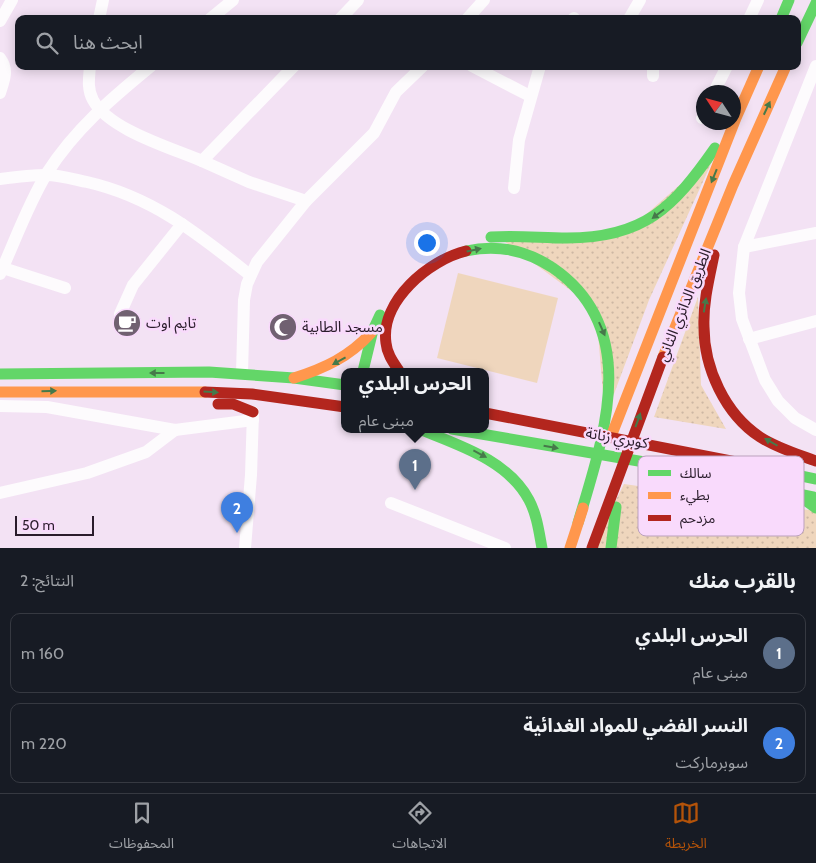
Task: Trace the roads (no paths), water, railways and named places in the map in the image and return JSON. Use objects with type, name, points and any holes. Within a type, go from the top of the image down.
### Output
[{"type":"main road","points":[[783,15],[789,0]]},
{"type":"main road","points":[[801,35],[816,3]]},
{"type":"main road","name":"الطريق الدائري الثاني","points":[[741,105],[757,70]]},
{"type":"main road","name":"الطريق الدائري الثاني","points":[[592,548],[627,450],[688,293],[754,136],[784,70]]},
{"type":"main road","points":[[364,368],[373,330],[385,305],[404,278],[430,256],[464,241],[497,236],[597,238],[626,232],[651,219],[674,202],[694,181],[727,130]]},
{"type":"main road","name":"الطريق الدائري الثاني","points":[[570,548],[730,130]]},
{"type":"main road","points":[[754,136],[739,191],[714,255],[704,314],[706,349],[716,382],[727,402],[753,432],[782,448],[803,456]]},
{"type":"main road","points":[[397,368],[388,352],[385,334],[388,320],[396,303],[411,283],[432,264],[457,254],[486,248],[516,251],[536,259],[558,272],[577,288],[592,308],[605,336],[610,367],[605,418],[578,523]]},
{"type":"main road","points":[[294,378],[325,369],[349,356],[373,330]]},
{"type":"main road","points":[[0,374],[242,374],[341,384]]},
{"type":"main road","points":[[70,390],[97,400],[233,404],[253,416]]},
{"type":"main road","points":[[0,392],[176,390],[252,394],[341,407]]},
{"type":"main road","name":"كوبري زناتة","points":[[489,414],[709,456]]},
{"type":"main road","points":[[429,433],[476,451],[501,466],[510,475],[532,505],[542,548]]},
{"type":"main road","points":[[474,433],[638,461]]},
{"type":"main road","points":[[611,548],[627,450]]},
{"type":"main road","points":[[804,456],[816,461]]},
{"type":"main road","points":[[804,499],[816,508]]},
{"type":"street","points":[[0,21],[12,0]]},
{"type":"street","points":[[215,15],[233,0]]},
{"type":"street","points":[[344,15],[358,0]]},
{"type":"street","points":[[471,15],[484,0]]},
{"type":"street","points":[[631,15],[640,0]]},
{"type":"street","points":[[751,15],[758,0]]},
{"type":"street","points":[[99,15],[101,1]]},
{"type":"street","points":[[0,58],[5,65],[6,73],[0,93]]},
{"type":"street","points":[[816,67],[744,247],[739,293],[742,319],[765,380],[778,401],[795,418],[816,430]]},
{"type":"street","points":[[90,70],[88,83],[92,98],[99,109],[117,122],[146,138],[249,182],[306,201]]},
{"type":"street","points":[[65,288],[2,271],[46,175],[71,141],[99,109],[146,70]]},
{"type":"street","points":[[202,161],[290,70]]},
{"type":"street","points":[[242,374],[244,300],[250,275],[261,255],[306,201],[374,133],[396,92],[419,70]]},
{"type":"street","points":[[480,70],[530,96]]},
{"type":"street","points":[[514,188],[519,140],[539,70]]},
{"type":"street","points":[[718,85],[725,70]]},
{"type":"street","points":[[0,179],[46,175],[82,181],[126,193],[150,204],[182,224],[250,275]]},
{"type":"street","points":[[120,314],[133,285],[182,224]]},
{"type":"street","points":[[744,247],[816,233]]},
{"type":"street","points":[[749,339],[816,321]]},
{"type":"street","points":[[244,548],[253,416],[252,394]]},
{"type":"street","points":[[0,406],[47,407],[175,430],[253,416]]},
{"type":"street","points":[[0,493],[87,473],[146,452],[175,430]]},
{"type":"street","points":[[391,503],[505,548]]},
{"type":"place","name":"تايم اوت","points":[[127,323]]},
{"type":"place","name":"مسجد الطابية","points":[[283,327]]},
{"type":"place","name":"الحرس البلدي","points":[[415,490]]},
{"type":"place","name":"النسر الفضي للمواد الغدائية","points":[[237,533]]}]
